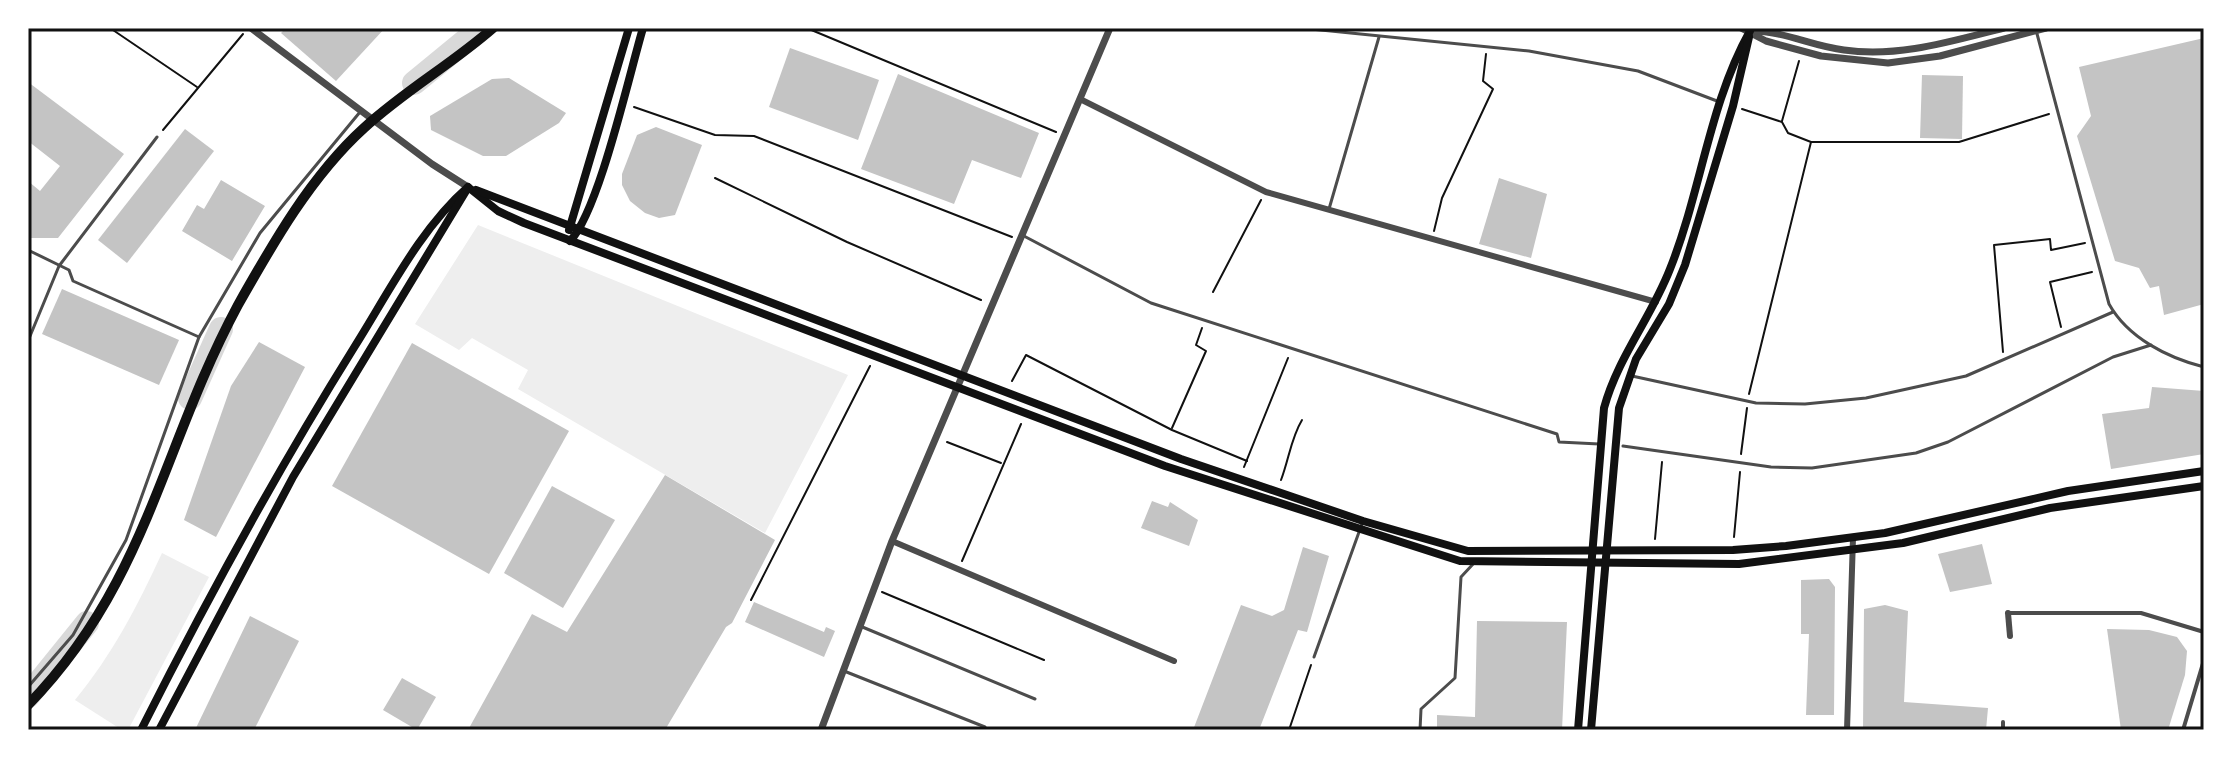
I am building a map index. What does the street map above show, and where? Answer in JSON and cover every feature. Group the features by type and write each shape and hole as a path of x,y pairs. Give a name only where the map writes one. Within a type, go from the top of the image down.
{"highway":[{"path":"28,703 69,658 109,600 139,542 221,339 301,202 361,130 492,28"}],"main road":[{"path":"570,241 568,225 629,28"},
{"path":"570,241 581,230 643,28"},
{"path":"1578,730 1604,408 1617,369 1656,302 1679,247 1732,66 1747,29"},
{"path":"1591,730 1615,431 1629,375 1682,275 1733,106 1747,29"},
{"path":"468,187 1239,479 1363,521 1468,551 1733,550 1853,538 2068,491 2204,471"},
{"path":"468,187 510,217 874,357 1025,413 1444,558 1474,563 1739,564 1853,551 1924,539 2072,504 2204,486"},
{"path":"141,730 283,461 425,238 451,202 468,187"},
{"path":"159,730 281,498 468,187"}],"street":[{"path":"249,28 360,112 468,187"},
{"path":"821,730 892,541 1110,28"},
{"path":"1747,29 1769,31 1843,50 1876,52 1917,49 2004,28"},
{"path":"1747,29 1766,41 1802,51 1853,62 1888,63 1940,56 2046,28"},
{"path":"1080,99 1230,171 1266,192 1433,236 1656,302"},
{"path":"1847,730 1853,538"},
{"path":"892,541 1174,661"},
{"path":"2010,636 2008,613 2141,613 2204,632"},
{"path":"2183,730 2204,660"},
{"path":"2003,722 2003,730"}],"lane":[{"path":"1301,28 1529,51 1638,71 1721,102"},
{"path":"2036,30 2099,270 2113,312 2127,328 2151,345 2204,367"},
{"path":"1329,209 1379,37"},
{"path":"28,687 73,635 126,540 199,337 260,233 360,112"},
{"path":"28,341 59,266 157,137"},
{"path":"1021,237 1151,303 1290,351 1557,434 1559,442 1599,444"},
{"path":"28,250 69,270 73,281 199,337"},
{"path":"1629,375 1748,401 1805,404 1908,391 1966,376 2113,312"},
{"path":"1623,446 1740,465 1812,468 1916,453 1948,442 2113,357 2151,345"},
{"path":"1314,657 1363,521"},
{"path":"1420,730 1421,709 1455,678 1461,577 1474,563"},
{"path":"860,626 1035,699"},
{"path":"844,671 985,727"}],"path":[{"path":"110,28 198,87"},
{"path":"157,137 249,28"},
{"path":"794,28 809,29 1064,136"},
{"path":"1433,236 1442,198 1493,89 1483,81 1487,48"},
{"path":"1782,122 1802,51"},
{"path":"621,103 715,135 754,136 1021,237"},
{"path":"1733,106 1782,122 1788,133 1811,142 1959,142 2058,111"},
{"path":"1733,550 1748,401 1811,142"},
{"path":"715,178 847,242 994,305"},
{"path":"1213,292 1266,192"},
{"path":"2004,357 1994,245 2050,239 2051,250 2092,242"},
{"path":"2062,332 2050,282 2099,270"},
{"path":"1172,430 1206,351 1196,345 1205,322"},
{"path":"1239,479 1290,351"},
{"path":"1006,393 1026,355 1172,430 1247,461"},
{"path":"751,600 874,357"},
{"path":"958,570 1025,413"},
{"path":"1277,492 1293,450 1292,441 1302,420"},
{"path":"937,438 1002,464"},
{"path":"1654,551 1663,452"},
{"path":"874,588 1044,660"},
{"path":"1289,730 1314,657"}],"shaded area":[{"path":"478,225 848,375 765,533 518,389 528,370 472,338 459,350 415,324"},
{"path":"162,553 209,577 128,730 122,730 75,700 123,630"}],"building":[{"path":"286,28 385,28 336,81 281,33"},
{"path":"2204,38 2204,304 2164,315 2159,286 2150,288 2139,268 2115,261 2077,136 2091,116 2079,67"},
{"path":"790,48 879,80 858,140 769,107"},
{"path":"898,74 1039,133 1021,178 972,160 954,204 861,169"},
{"path":"1922,75 1963,76 1962,139 1920,138"},
{"path":"509,78 566,113 559,123 506,156 483,156 431,130 430,116 492,79"},
{"path":"28,82 124,154 58,238 28,238 28,181 40,191 60,166 28,141"},
{"path":"656,127 702,145 675,215 659,218 645,213 630,201 622,185 622,174 637,135"},
{"path":"185,129 214,151 127,263 98,240"},
{"path":"1499,178 1547,194 1531,258 1479,244"},
{"path":"221,180 265,206 232,261 182,231 197,205 204,209"},
{"path":"62,289 179,340 159,385 42,334"},
{"path":"259,342 305,367 216,537 184,520 231,386"},
{"path":"412,343 569,431 489,574 332,486"},
{"path":"2152,387 2204,391 2204,454 2111,469 2102,414 2149,408"},
{"path":"665,475 775,540 732,623 726,627 665,730 468,730 532,614 567,632"},
{"path":"552,486 615,520 563,608 504,573"},
{"path":"1152,501 1168,507 1170,502 1198,520 1189,546 1141,528"},
{"path":"1982,544 1992,584 1950,592 1938,554"},
{"path":"1303,547 1329,556 1307,632 1298,630 1259,730 1193,730 1241,605 1272,616 1284,610"},
{"path":"1829,579 1835,587 1834,715 1806,715 1809,634 1801,634 1801,580"},
{"path":"754,602 824,632 826,627 835,631 824,657 745,622"},
{"path":"1885,605 1908,611 1904,702 1988,708 1986,730 1863,730 1864,609"},
{"path":"250,616 299,641 254,730 195,730"},
{"path":"1477,621 1567,622 1562,730 1437,730 1437,715 1475,717"},
{"path":"2107,629 2149,630 2177,637 2187,651 2185,675 2168,730 2121,730"},
{"path":"402,678 436,697 417,730 383,710"}],"waterway":[{"path":"414,83 481,28"},
{"path":"190,398 221,329"},
{"path":"28,696 87,623"}]}
